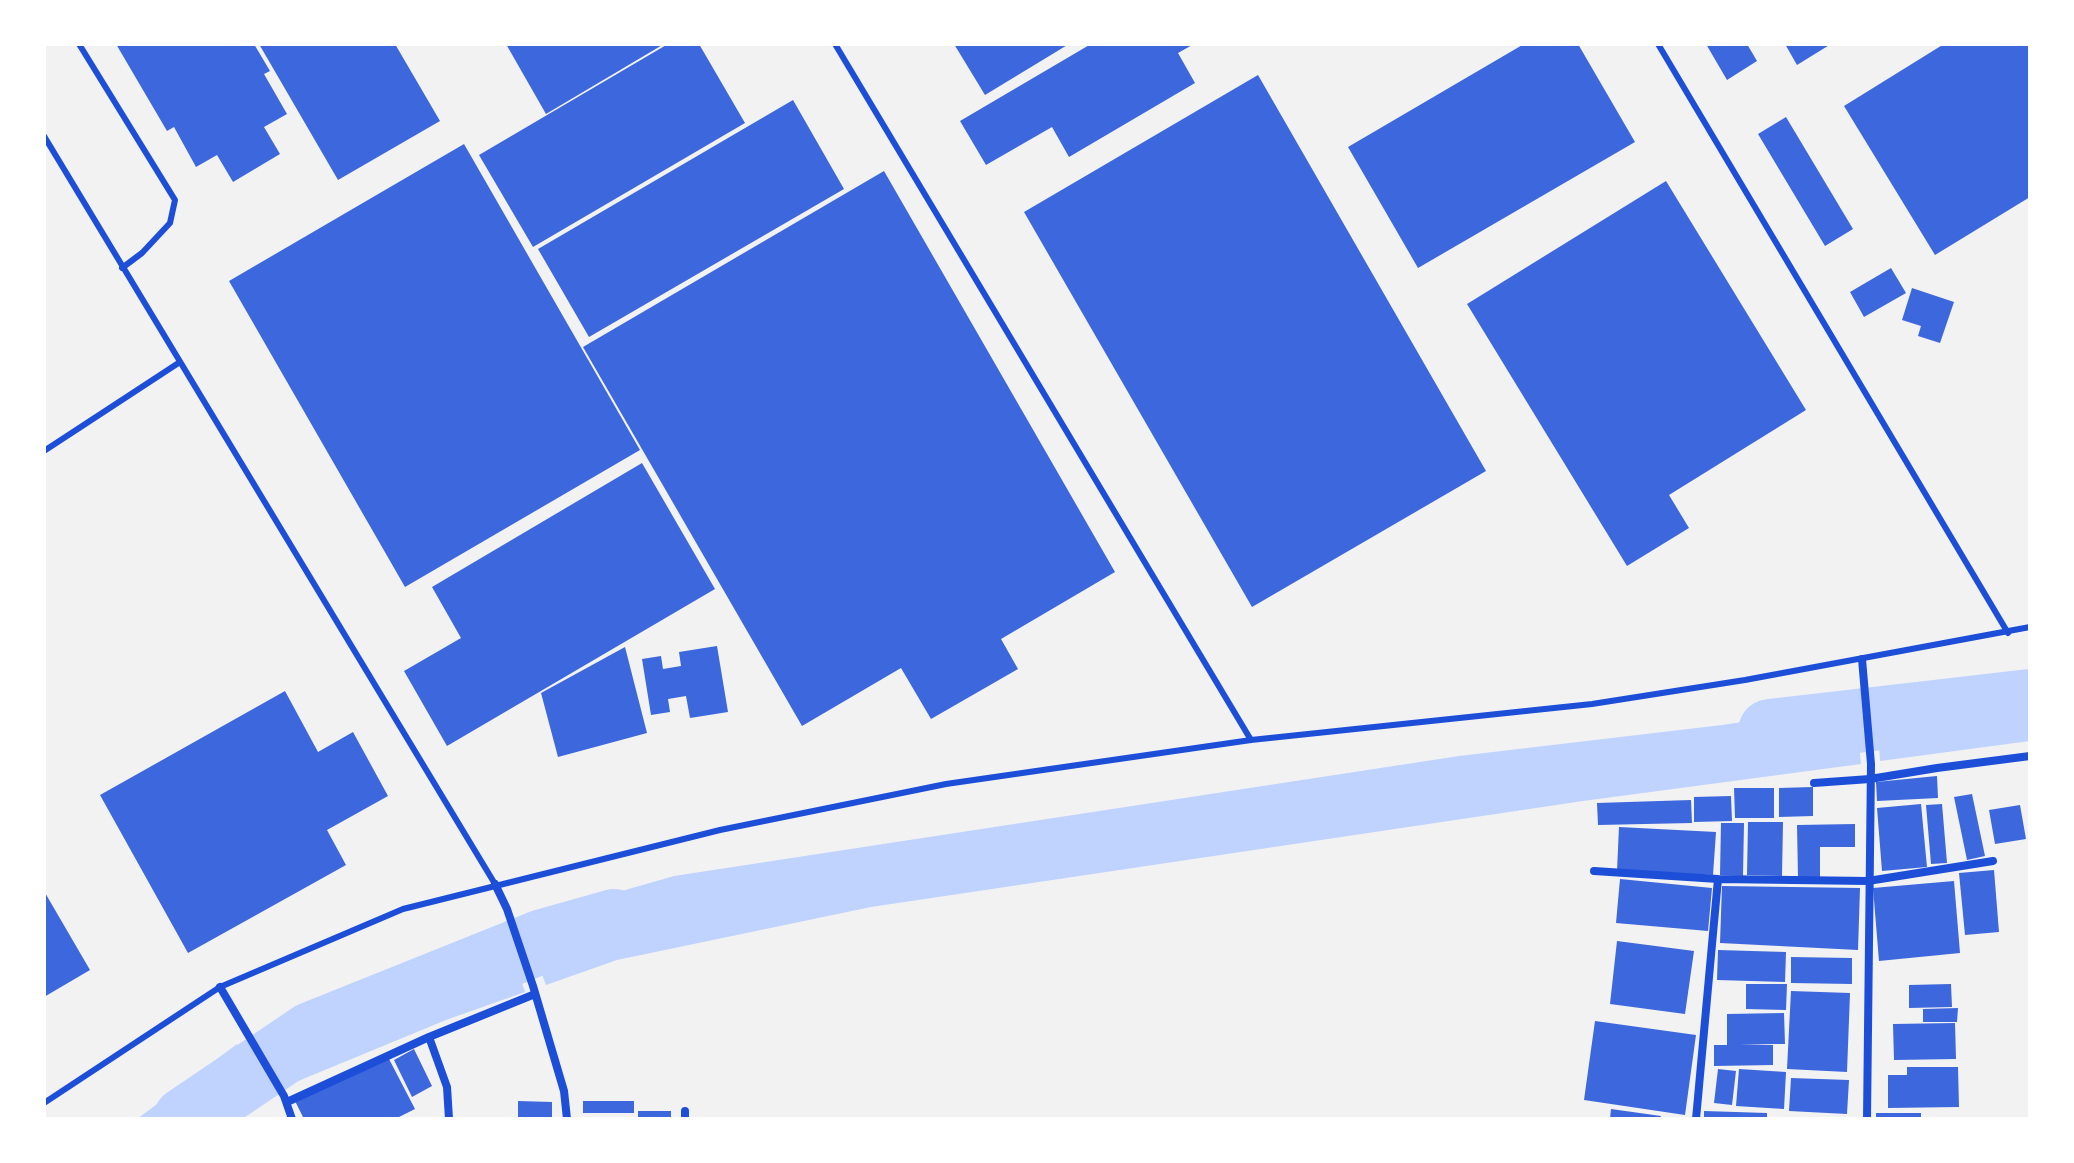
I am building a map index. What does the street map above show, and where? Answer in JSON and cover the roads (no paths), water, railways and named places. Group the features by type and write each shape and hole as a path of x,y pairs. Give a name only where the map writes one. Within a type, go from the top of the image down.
{"street":[{"path":"1862,659 1871,764 1867,1119"},
{"path":"1814,783 1870,779 2030,756"},
{"path":"1594,871 1718,879 1868,881 1993,861"},
{"path":"1696,1119 1718,879"},
{"path":"495,884 507,909 534,990 564,1091 567,1119"},
{"path":"220,987 285,1099 292,1119"},
{"path":"285,1099 534,990"},
{"path":"429,1037 447,1087 449,1119"}],"lane":[{"path":"79,44 175,200 170,223 142,253 122,268"},
{"path":"835,44 1251,740"},
{"path":"1658,44 2008,633"},
{"path":"44,136 495,884"},
{"path":"44,451 180,362"},
{"path":"44,1103 220,987 403,909 720,830 946,784 1251,740 1592,704 1862,659 2030,627"}],"water":[{"path":"2030,679 2030,741 1880,761 1876,702"},
{"path":"1855,705 1861,764 1583,801 871,907 617,960 546,985 521,920 674,876 1459,756 1722,725"},
{"path":"503,927 525,992 446,1020 286,1086 256,1034 447,949"},
{"path":"237,1044 271,1093 233,1119 137,1119"}],"waterway":[{"path":"1770,731 2030,701"},
{"path":"185,1119 311,1034 543,941 614,921"}]}
